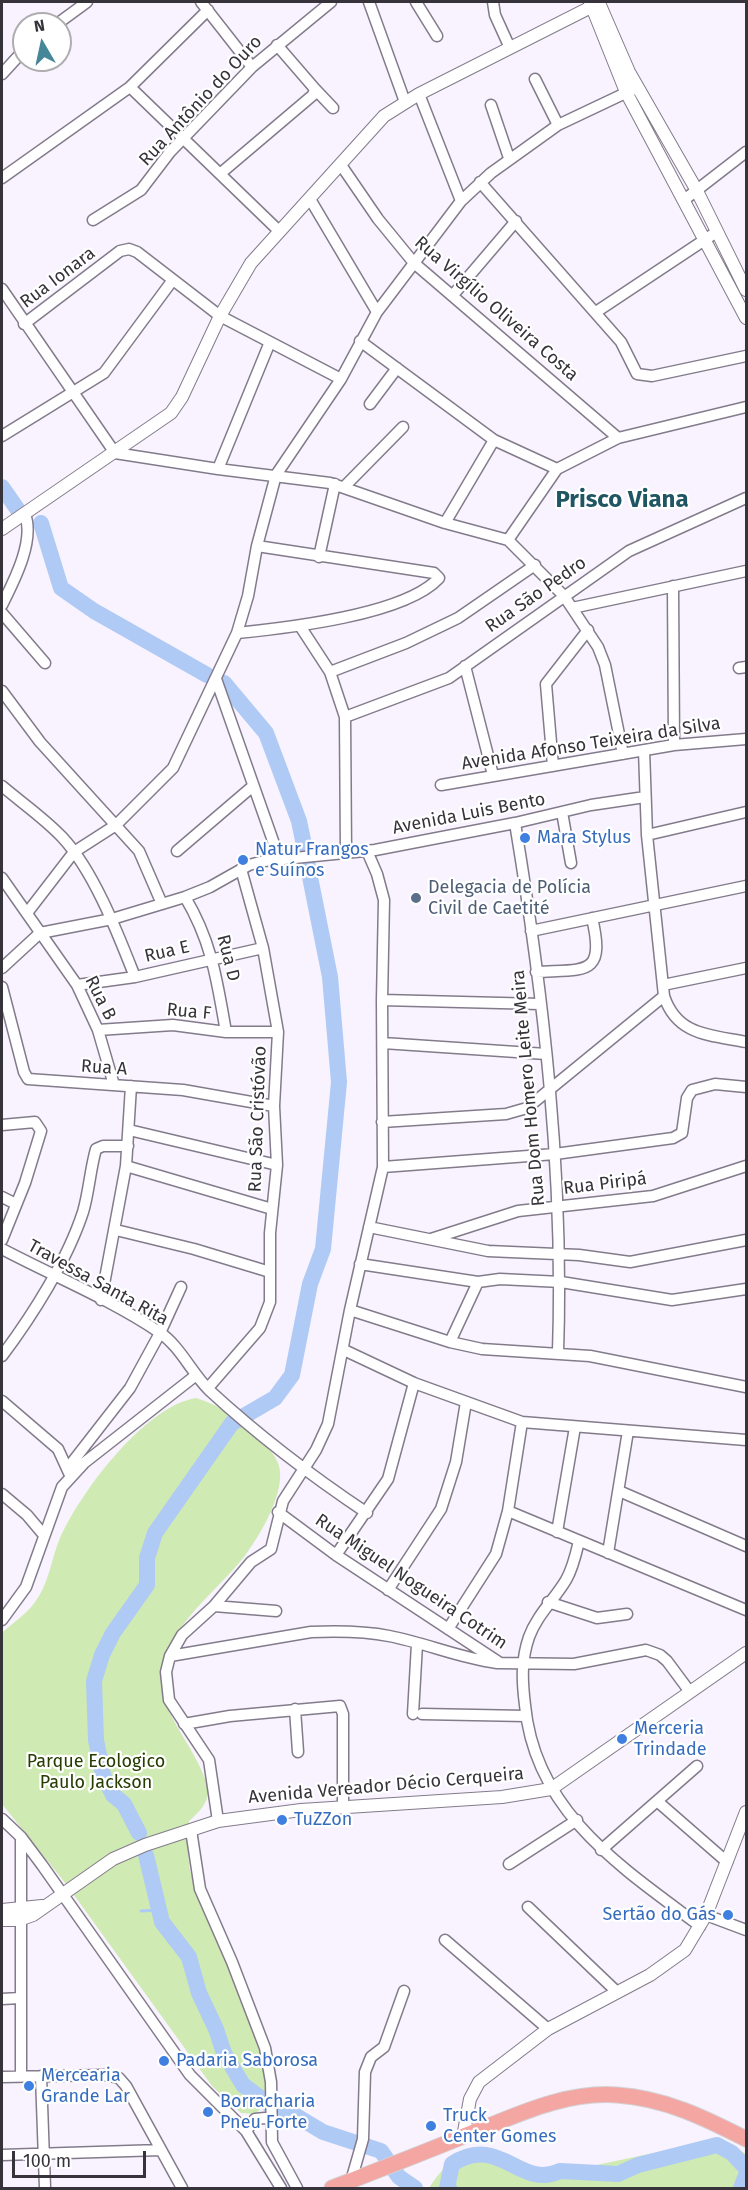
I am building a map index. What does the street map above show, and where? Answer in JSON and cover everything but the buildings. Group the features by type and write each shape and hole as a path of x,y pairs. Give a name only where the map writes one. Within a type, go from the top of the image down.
{"main road":[{"path":"332,2188 558,2101 617,2095 680,2108 747,2139"}],"street":[{"path":"72,12 84,2"},
{"name":"Rua Antônio do Ouro","path":"93,220 141,190 166,158 252,67 276,45 332,2"},
{"path":"369,2 405,102"},
{"path":"416,2 437,36"},
{"path":"493,2 495,15 510,48"},
{"path":"2,529 116,453 177,406 220,316 251,263 384,116 419,94 595,3 632,90 684,200 747,290"},
{"path":"2,178 130,87 204,6 252,67"},
{"path":"276,45 333,108"},
{"path":"535,79 558,125"},
{"path":"130,87 279,231"},
{"path":"221,173 310,99 315,89"},
{"path":"27,913 74,852 116,825 173,768 237,633 248,596 257,546 276,475 341,379 377,312 461,201 480,182 509,158 558,125 632,90"},
{"path":"632,90 696,189 710,236 747,318"},
{"path":"419,94 461,201"},
{"path":"491,105 509,158"},
{"path":"684,200 747,152"},
{"name":"Rua Virgílio Oliveira Costa","path":"341,165 378,219 414,263 618,438"},
{"path":"480,182 621,342 634,370 641,376 652,376 747,356"},
{"path":"310,199 377,312"},
{"path":"453,295 516,221"},
{"path":"596,312 710,236"},
{"name":"Rua Ionara","path":"24,324 120,251 132,250 172,281"},
{"path":"2,436 73,394 110,368 172,281 220,316 341,379"},
{"path":"2,289 24,324 116,453 219,470 276,475 339,485 445,523 508,540 564,596 588,630 605,665 623,754"},
{"path":"360,341 494,440 557,469"},
{"path":"219,470 270,342"},
{"path":"370,404 397,368"},
{"path":"508,540 557,469 618,438 747,407"},
{"path":"319,557 339,485 403,427"},
{"path":"445,523 494,440"},
{"name":"Rua São Pedro","path":"345,717 435,684 465,666 629,551 747,498"},
{"path":"2,605 18,571 29,525 25,514"},
{"path":"237,633 300,626 404,600 429,587 440,578 434,573 257,546"},
{"path":"330,672 406,643 459,618 535,565"},
{"path":"572,608 747,571"},
{"path":"673,586 674,745"},
{"path":"2,613 45,663"},
{"path":"300,626 330,672 345,717 346,853"},
{"path":"553,766 546,684 588,630"},
{"path":"465,666 493,775"},
{"path":"216,679 279,858"},
{"path":"2,691 40,742 116,825 145,861 162,904"},
{"name":"Avenida Afonso Teixeira da Silva","path":"441,785 674,745 747,738"},
{"path":"644,750 646,835 656,905 664,990 672,1015 684,1026 702,1033 747,1042"},
{"path":"2,786 52,828 74,852 112,919 135,977"},
{"path":"177,851 253,786"},
{"name":"Avenida Luis Bento","path":"40,933 112,919 185,897 257,862 367,851 514,823 591,805 645,797"},
{"path":"562,812 572,863"},
{"path":"646,835 747,812"},
{"name":"Rua Dom Homero Leite Meira","path":"514,823 531,931 550,1089 561,1282 558,1352"},
{"path":"218,1821 208,1760 166,1691 166,1672 170,1656 182,1635 214,1606 251,1562 271,1549 278,1512 328,1424 350,1310 383,1167 384,900 377,874 367,851"},
{"name":"Rua São Cristóvão","path":"208,1388 265,1319 270,1302 272,1209 277,1165 274,1106 278,1032 263,948 241,869"},
{"name":"Rua B","path":"2,878 77,985 98,1029 114,1085"},
{"path":"531,931 747,886"},
{"name":"Rua D","path":"185,897 202,926 213,959 226,1032"},
{"path":"536,972 579,969 589,966 596,960 599,949 592,918"},
{"path":"2,968 40,933"},
{"name":"Rua E","path":"77,985 135,977 263,948"},
{"path":"382,1122 506,1114 527,1108 664,990 747,968"},
{"name":"Rua A","path":"2,987 26,1078 198,1092 274,1106"},
{"path":"382,1000 540,1004"},
{"name":"Rua F","path":"98,1029 173,1025 226,1032 278,1032"},
{"path":"383,1043 546,1054"},
{"path":"383,1167 555,1154 679,1136 684,1129 687,1098 692,1090 715,1084 747,1088"},
{"path":"101,1300 116,1230 126,1166 131,1086"},
{"name":"Travessa Santa Rita","path":"2,1125 35,1122 41,1131 2,1240"},
{"path":"129,1131 277,1165"},
{"path":"2,1356 53,1276 84,1209 96,1149 103,1146 128,1146"},
{"path":"126,1166 272,1209"},
{"name":"Rua Piripá","path":"431,1240 511,1212 653,1196 747,1166"},
{"path":"2,1197 16,1204"},
{"path":"369,1227 488,1251 559,1254 639,1262 747,1240"},
{"path":"116,1230 194,1249 270,1272"},
{"name":"Travessa Santa Rita","path":"2,1249 160,1333 182,1355 195,1376 208,1388 303,1470 367,1513"},
{"path":"360,1264 478,1282 500,1279 561,1282 679,1300 747,1289"},
{"path":"450,1342 478,1282"},
{"path":"2,1620 26,1587 56,1498 69,1473 130,1388 160,1333 181,1287"},
{"path":"350,1310 450,1342 482,1349 558,1352 747,1387"},
{"path":"344,1350 414,1383 522,1422 747,1440"},
{"path":"69,1473 195,1376"},
{"path":"336,1555 367,1513 388,1479 414,1383"},
{"path":"2,1401 58,1449 69,1473"},
{"path":"388,1590 441,1509 456,1462 466,1402"},
{"path":"448,1629 491,1566 508,1511 522,1422"},
{"path":"557,1532 575,1427"},
{"path":"608,1552 628,1431"},
{"path":"619,1491 747,1546"},
{"path":"2,1494 27,1515 43,1534"},
{"path":"508,1511 747,1610"},
{"name":"Rua Miguel Nogueira Cotrim","path":"278,1512 336,1555 500,1663 574,1664 646,1650 660,1655 667,1661 690,1692"},
{"path":"579,1541 570,1572 548,1602 529,1637 522,1664 526,1716 535,1754 551,1789 601,1850 703,1920 747,1930"},
{"path":"548,1602 597,1618 627,1614"},
{"path":"214,1606 276,1611"},
{"path":"170,1656 311,1632 390,1636 463,1658 500,1663"},
{"path":"417,1644 417,1714 526,1716"},
{"name":"Avenida Vereador Décio Cerqueira","path":"20,1915 33,1915 113,1859 218,1821 242,1816 344,1807 502,1797 551,1789 747,1653"},
{"path":"184,1724 210,1718 336,1704 342,1709 344,1807"},
{"path":"295,1708 298,1752"},
{"path":"601,1850 697,1766"},
{"path":"657,1802 727,1862"},
{"path":"463,2137 470,2099 476,2086 548,2029 676,1958 692,1941 703,1920 747,1812"},
{"path":"2,1819 21,1837 190,2075 248,2134 281,2188"},
{"path":"509,1864 577,1820"},
{"path":"191,1830 200,1889 232,1962 265,2048 271,2082 275,2151 297,2188"},
{"path":"21,1837 21,2076"},
{"path":"528,1907 617,1992"},
{"path":"2,1910 20,1915"},
{"path":"2,1920 20,1915"},
{"path":"445,1940 548,2029"},
{"path":"351,2181 363,2139 365,2072 371,2057 384,2047 404,1991"},
{"path":"2,1999 20,1998"},
{"path":"2,2077 105,2075 119,2078 126,2086 182,2188"},
{"path":"41,2076 45,2188"},
{"path":"248,2134 255,2120 265,2118 272,2124"},
{"path":"248,2134 260,2138 272,2124"},
{"path":"2,2155 161,2150"}],"green space":[{"name":"Parque Ecologico Paulo Jackson","path":"196,1398 224,1410 248,1428 273,1454 280,1471 280,1484 276,1497 258,1537 233,1570 182,1626 165,1657 161,1674 161,1687 170,1713 198,1762 208,1787 208,1796 204,1804 189,1821 190,1871 237,1985 258,2045 265,2074 268,2102 255,2114 241,2113 212,2086 66,1884 2,1804 2,1633 32,1606 39,1595 67,1524 96,1479 134,1435 155,1417 176,1405"},
{"path":"706,2142 729,2144 746,2154 746,2188 429,2188 446,2166 465,2156 486,2157 528,2173 544,2176"}],"waterway":[{"path":"2,487 18,510"},
{"path":"41,523 61,588 94,611 207,675"},
{"path":"224,683 266,733 299,821 304,845"},
{"path":"139,1833 124,1804 113,1795 103,1775 96,1740 94,1681 102,1655 113,1633 147,1585 147,1558 155,1533 232,1423 275,1398 292,1375 310,1284 323,1249 339,1082 330,977 307,862"},
{"path":"146,1855 162,1922 189,1957 199,1993 216,2029 224,2053 243,2085 270,2105 293,2114 323,2132 381,2151 399,2177 415,2188"},
{"path":"141,1911 158,1910"},
{"path":"447,2188 452,2164 469,2156 484,2155 497,2158 533,2174 546,2175 560,2171 618,2174 638,2165 717,2145 732,2153 746,2168"},
{"path":"450,2174 456,2188"},
{"path":"741,2188 746,2175"}],"place":[{"name":"Mara Stylus","path":"525,838"},
{"name":"Natur Frangos e Suínos","path":"243,860"},
{"name":"Delegacia de Polícia Civil de Caetité","path":"416,898"},
{"name":"Merceria Trindade","path":"622,1739"},
{"name":"TuZZon","path":"282,1820"},
{"name":"Sertão do Gás","path":"728,1915"},
{"name":"Padaria Saborosa","path":"164,2061"},
{"name":"Mercearia Grande Lar","path":"29,2086"},
{"name":"Borracharia Pneu Forte","path":"208,2112"},
{"name":"Truck Center Gomes","path":"431,2126"}],"district":[{"name":"Prisco Viana","path":"622,500"}]}
